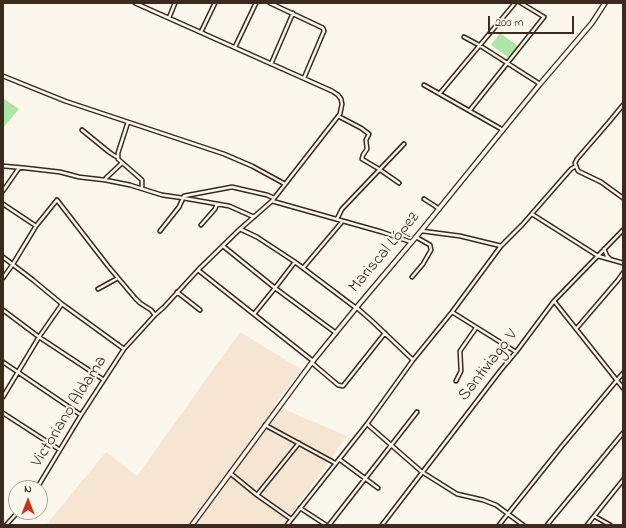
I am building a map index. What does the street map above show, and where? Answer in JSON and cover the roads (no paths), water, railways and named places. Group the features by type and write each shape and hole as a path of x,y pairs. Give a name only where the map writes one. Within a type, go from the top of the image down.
{"street":[{"path":"135,3 304,78 338,95 342,104 338,116 369,134 366,140 366,149 362,159 399,183"},
{"path":"169,18 175,3"},
{"path":"201,32 215,3"},
{"path":"235,47 256,3"},
{"path":"270,3 323,28 324,31 304,78"},
{"path":"440,93 515,3"},
{"path":"470,110 544,17 521,3"},
{"name":"Mariscal López","path":"192,525 312,362 421,231 540,84 592,23 605,3"},
{"path":"271,64 293,13"},
{"path":"464,37 480,45 540,84"},
{"path":"3,76 65,101 227,155 252,166 285,184"},
{"path":"424,85 503,130"},
{"path":"623,105 576,162 578,171 600,182 623,198"},
{"name":"Victoriano Aldama","path":"42,480 81,415 124,349 198,270 240,229 272,201 338,116"},
{"path":"118,157 128,122"},
{"path":"82,130 109,152 118,157 122,163 142,180 142,188"},
{"path":"338,219 342,209 404,144"},
{"path":"105,180 122,163"},
{"path":"3,166 60,172 79,177 130,185 162,195 229,206 254,217"},
{"path":"286,525 367,424 413,360 452,312 501,246 532,214 571,169 576,166"},
{"path":"3,191 20,167"},
{"path":"160,231 179,207 184,196 232,187 267,194 274,198"},
{"path":"424,199 439,209"},
{"path":"3,278 36,226 57,200 134,298 140,304 151,310 155,315"},
{"path":"272,201 338,219 411,242"},
{"path":"3,204 36,226"},
{"path":"201,225 215,209 217,204"},
{"path":"532,214 598,256 623,263"},
{"path":"303,268 342,221"},
{"path":"240,229 257,237 295,262 356,308 413,360"},
{"name":"Santiviago V","path":"382,525 554,301 623,230"},
{"path":"421,231 460,236 501,246"},
{"path":"412,277 423,264 431,250 430,245 416,237"},
{"path":"223,246 275,288 336,333"},
{"path":"604,249 610,259"},
{"path":"3,257 62,304 124,349"},
{"path":"254,314 295,262"},
{"path":"198,270 254,314 338,385 343,386 385,333"},
{"path":"576,329 623,273"},
{"path":"98,290 118,278"},
{"path":"177,292 200,310"},
{"path":"554,301 623,388"},
{"path":"3,397 38,337 62,304"},
{"path":"3,310 38,337 104,380"},
{"path":"452,312 516,352"},
{"path":"456,381 461,371 460,352 476,328"},
{"path":"3,362 81,415"},
{"path":"499,525 623,373"},
{"path":"329,525 417,412"},
{"path":"3,413 60,450"},
{"path":"367,424 422,472 458,494 491,502 523,525"},
{"path":"265,425 335,463"},
{"path":"547,525 623,433"},
{"path":"257,495 299,443"},
{"path":"339,459 378,488"},
{"path":"230,473 291,520"},
{"path":"587,525 623,480"},
{"path":"300,508 326,525"},
{"path":"594,516 610,525"}]}
